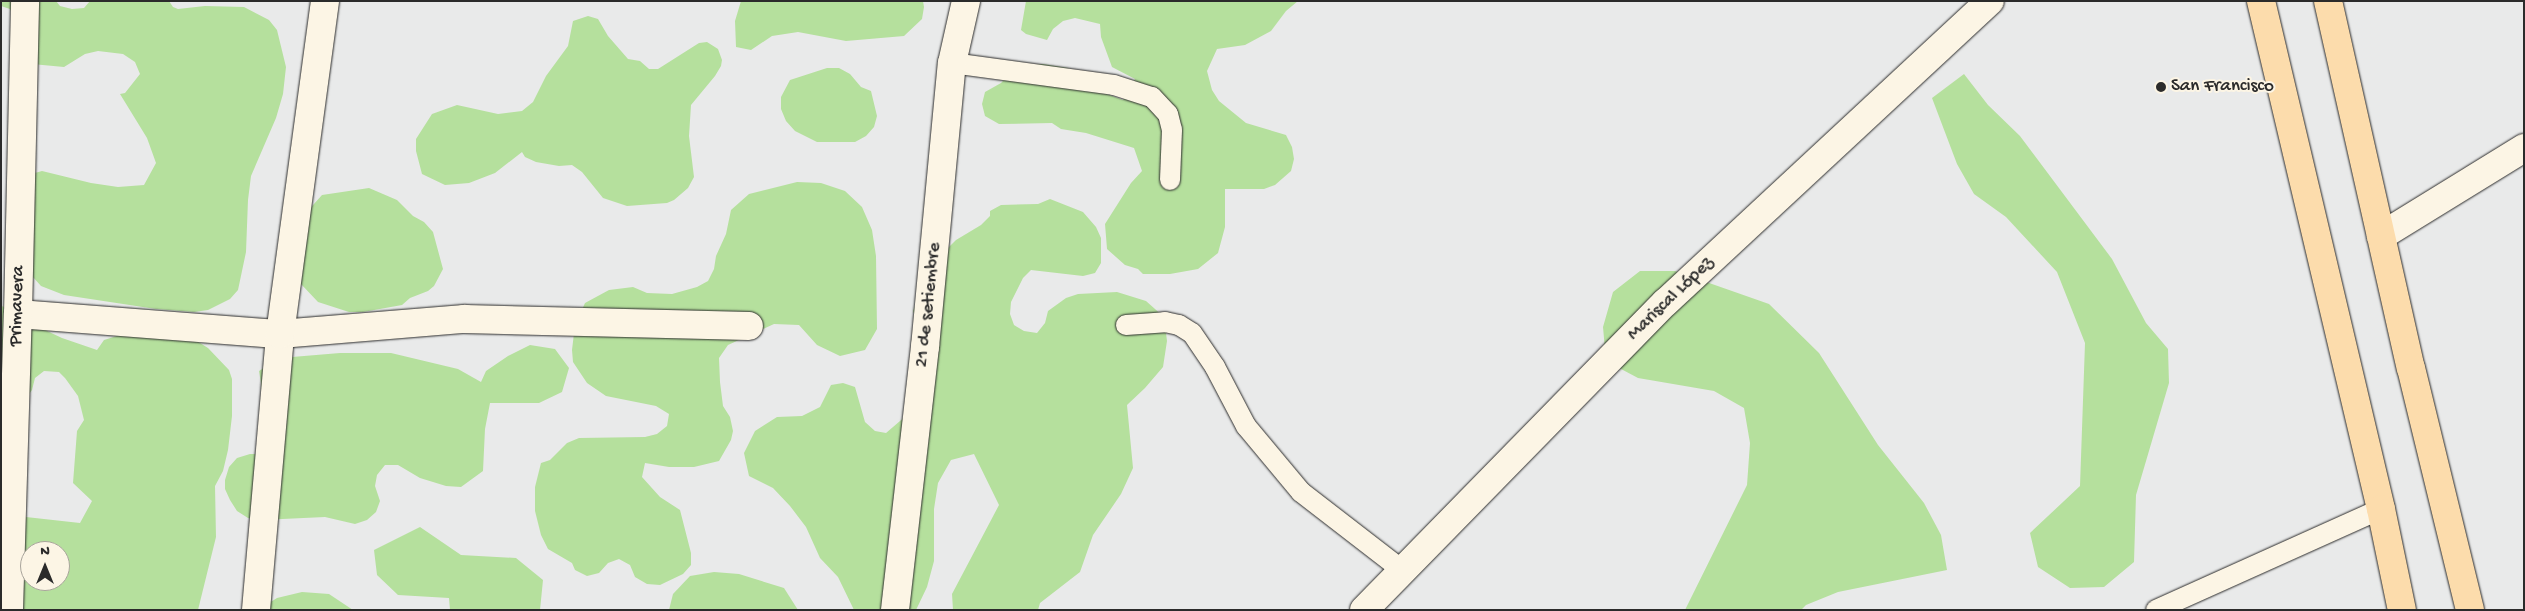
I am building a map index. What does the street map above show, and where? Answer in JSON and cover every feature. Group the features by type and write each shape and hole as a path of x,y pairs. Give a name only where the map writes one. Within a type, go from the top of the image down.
{"highway":[{"path":"2261,1 2381,509 2402,610"},
{"path":"2328,1 2381,236 2470,610"}],"street":[{"name":"Primavera","path":"8,610 18,314 25,1"},
{"path":"256,610 280,334 325,1"},
{"name":"21 de setiembre","path":"895,610 925,347 952,63 966,1"},
{"name":"Mariscal López","path":"1364,610 1666,302 1990,1"},
{"path":"2381,236 2524,148"},
{"path":"18,314 280,334 464,319 749,326"}],"lane":[{"path":"952,63 1114,85 1152,97 1168,114 1172,130 1170,180"},
{"path":"1126,325 1165,322 1178,325 1192,333 1215,367 1246,426 1301,492 1402,570"},
{"path":"2156,610 2381,509"}],"green space":[{"path":"1,1 56,1 60,6 72,9 84,8 90,1 169,1 173,7 178,9 205,6 244,7 269,20 277,30 286,67 283,94 276,118 251,176 246,252 238,290 230,299 208,310 194,312 156,309 64,295 41,286 32,276 24,176 42,171 91,183 118,187 144,185 156,163 147,138 120,94 125,93 140,74 135,62 123,54 98,51 85,54 64,67 32,64 10,9 1,6"},
{"path":"741,1 923,1 924,7 922,19 904,36 846,41 798,32 772,36 751,50 736,47 735,21"},
{"path":"1026,1 1298,1 1286,11 1271,31 1245,45 1217,49 1207,71 1212,90 1219,101 1246,123 1286,135 1292,147 1294,159 1291,171 1275,185 1264,189 1225,189 1225,227 1218,253 1198,269 1170,274 1143,274 1138,269 1125,265 1107,249 1105,224 1131,183 1142,171 1134,148 1086,133 1061,129 1052,123 999,124 985,116 982,104 985,92 1001,83 1018,66 1043,64 1068,68 1086,86 1123,100 1135,79 1112,67 1101,37 1100,24 1075,18 1063,21 1053,29 1047,40 1026,34 1021,30"},
{"path":"588,16 598,19 608,36 628,59 640,61 649,69 658,69 699,43 707,42 718,49 722,60 721,66 691,105 689,136 694,177 688,188 674,200 667,203 627,206 603,198 582,172 572,165 559,166 536,162 525,157 522,152 495,173 469,183 445,185 422,174 416,151 416,139 432,114 457,105 498,114 522,111 533,102 546,76 568,46 573,21"},
{"path":"827,68 839,68 850,74 861,87 871,91 877,116 874,127 866,136 855,142 817,142 795,131 786,121 781,109 781,97 790,80"},
{"path":"1964,74 1988,105 2020,136 2112,259 2146,323 2168,349 2169,383 2136,495 2134,562 2104,587 2070,588 2038,567 2030,533 2080,486 2085,343 2057,272 2006,217 1974,194 1957,164 1932,98"},
{"path":"797,182 821,183 845,191 862,207 872,230 876,256 877,329 865,350 840,356 817,345 799,325 774,324 728,345 719,358 720,382 723,406 730,417 733,431 731,440 719,461 694,467 669,467 645,463 642,477 660,497 680,510 691,553 691,565 683,574 660,585 647,584 635,577 630,565 619,559 608,563 599,573 587,576 575,570 572,563 548,549 541,535 535,511 535,487 541,463 550,460 567,443 579,438 645,437 657,434 667,426 669,414 656,406 606,396 587,383 573,362 572,350 575,325 585,303 609,290 633,287 647,293 672,294 697,287 708,281 726,234 731,210 749,194"},
{"path":"369,188 397,200 413,216 424,222 433,232 443,269 434,286 428,291 410,298 402,305 363,312 349,312 318,302 301,284 295,258 305,214 322,195"},
{"path":"1050,199 1083,212 1096,227 1101,238 1101,263 1095,273 1083,276 1031,270 1023,278 1011,302 1010,314 1014,325 1024,331 1037,333 1045,323 1048,311 1066,298 1078,294 1117,292 1146,301 1164,317 1167,341 1163,367 1127,405 1133,468 1121,494 1093,535 1080,572 1040,603 1038,610 953,610 952,594 999,505 974,454 951,460 938,483 934,509 934,561 927,587 916,610 854,610 838,577 820,558 806,527 790,506 773,488 749,476 744,453 755,431 777,417 802,416 820,407 831,385 843,383 855,387 865,422 875,431 886,433 914,409 923,335 913,311 931,265 956,240 981,225 990,216 990,211 1001,205 1038,204"},
{"path":"1640,271 1675,271 1769,304 1819,353 1878,445 1924,503 1941,535 1947,570 1838,592 1806,605 1801,610 1685,610 1747,485 1750,443 1744,408 1714,391 1638,378 1606,361 1603,327 1613,292"},
{"path":"1,306 22,311 47,331 97,350 104,340 133,331 187,335 208,348 229,370 232,379 232,416 228,450 223,471 215,486 216,537 198,610 1,610 8,515 80,523 92,501 73,483 77,431 84,420 78,396 59,372 44,371 35,378 32,390 25,400 1,402"},
{"path":"530,345 555,349 569,368 562,392 539,403 490,403 485,429 483,471 461,487 446,486 420,478 398,465 385,465 377,475 375,486 380,501 376,512 367,520 355,524 325,517 261,520 248,518 237,511 230,500 225,489 225,480 229,467 237,458 250,454 263,454 259,371 280,358 340,353 391,353 458,369 481,382 486,371 508,356"},
{"path":"420,527 461,555 516,558 543,580 540,610 450,610 449,598 398,595 377,575 374,550"},
{"path":"714,572 739,574 784,588 798,610 669,610 673,594 690,576"},
{"path":"302,592 329,594 353,610 258,610 277,598"}],"place":[{"name":"San Francisco","path":"2161,87"}]}
